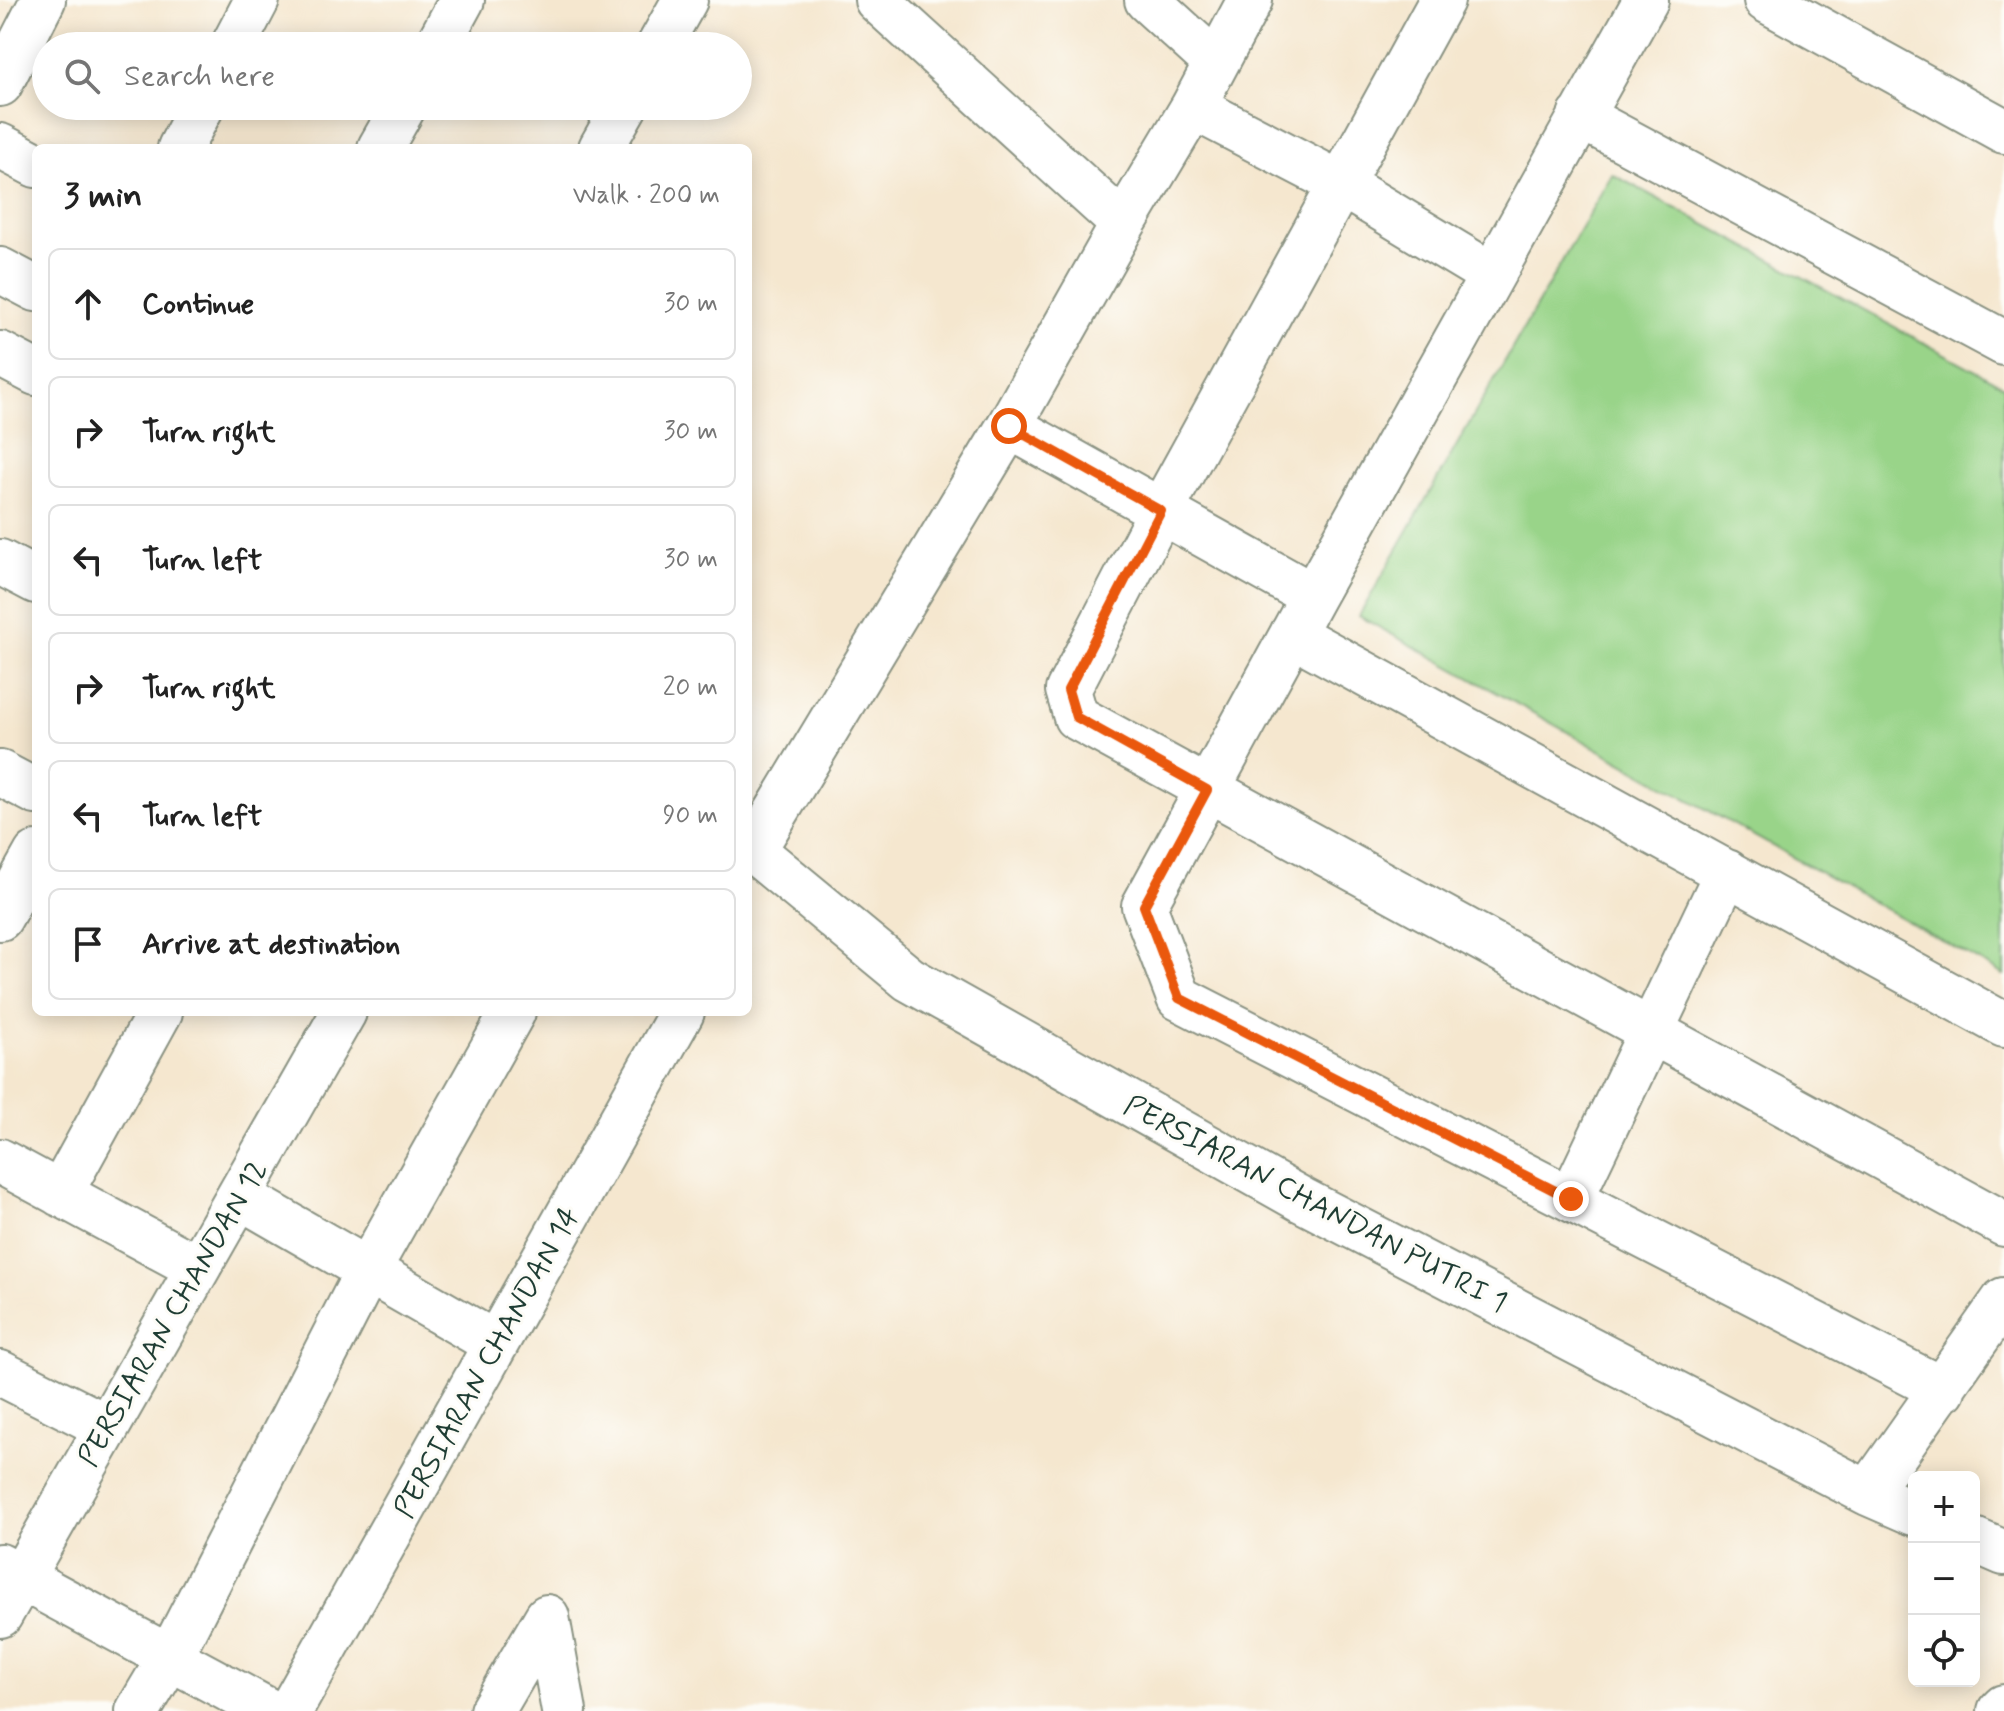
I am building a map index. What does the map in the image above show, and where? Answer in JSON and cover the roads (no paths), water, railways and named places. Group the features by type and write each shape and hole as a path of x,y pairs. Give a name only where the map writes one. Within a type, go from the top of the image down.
{"street":[{"path":"0,84 43,0"},
{"path":"240,32 257,0"},
{"path":"445,32 462,0"},
{"path":"667,32 685,0"},
{"path":"877,0 1123,224"},
{"path":"1147,0 1216,63"},
{"path":"752,846 1009,426 1193,107 1250,0"},
{"path":"1442,0 1161,511 1068,690 1076,717 2004,1224"},
{"path":"1646,0 1313,596 1144,906 1179,998 1943,1390"},
{"path":"1766,0 2004,131"},
{"path":"1193,107 1341,184 1492,275"},
{"path":"1580,116 2004,343"},
{"path":"182,144 195,120"},
{"path":"382,144 396,120"},
{"path":"603,144 617,120"},
{"path":"0,146 32,163"},
{"path":"0,270 32,287"},
{"path":"0,354 32,371"},
{"path":"1009,426 1313,596"},
{"path":"0,562 32,579"},
{"path":"1292,634 2004,1025"},
{"path":"0,773 32,790"},
{"name":"PERSIARAN CHANDAN PUTRI 1","path":"752,849 909,979 1302,1200 1868,1493 1908,1510"},
{"path":"0,918 32,861"},
{"path":"1571,1199 1727,872"},
{"path":"60,1194 158,1016"},
{"name":"PERSIARAN CHANDAN 12","path":"0,1615 11,1571 107,1427 342,1016"},
{"path":"138,1711 170,1657 368,1270 511,1016"},
{"name":"PERSIARAN CHANDAN 14","path":"290,1711 680,1016"},
{"path":"0,1161 198,1268"},
{"path":"239,1196 496,1344"},
{"path":"1868,1493 2004,1300"},
{"path":"0,1373 107,1427"},
{"path":"1980,1543 2004,1553"},
{"path":"11,1571 269,1711"},
{"path":"492,1711 547,1617 564,1711"}]}
